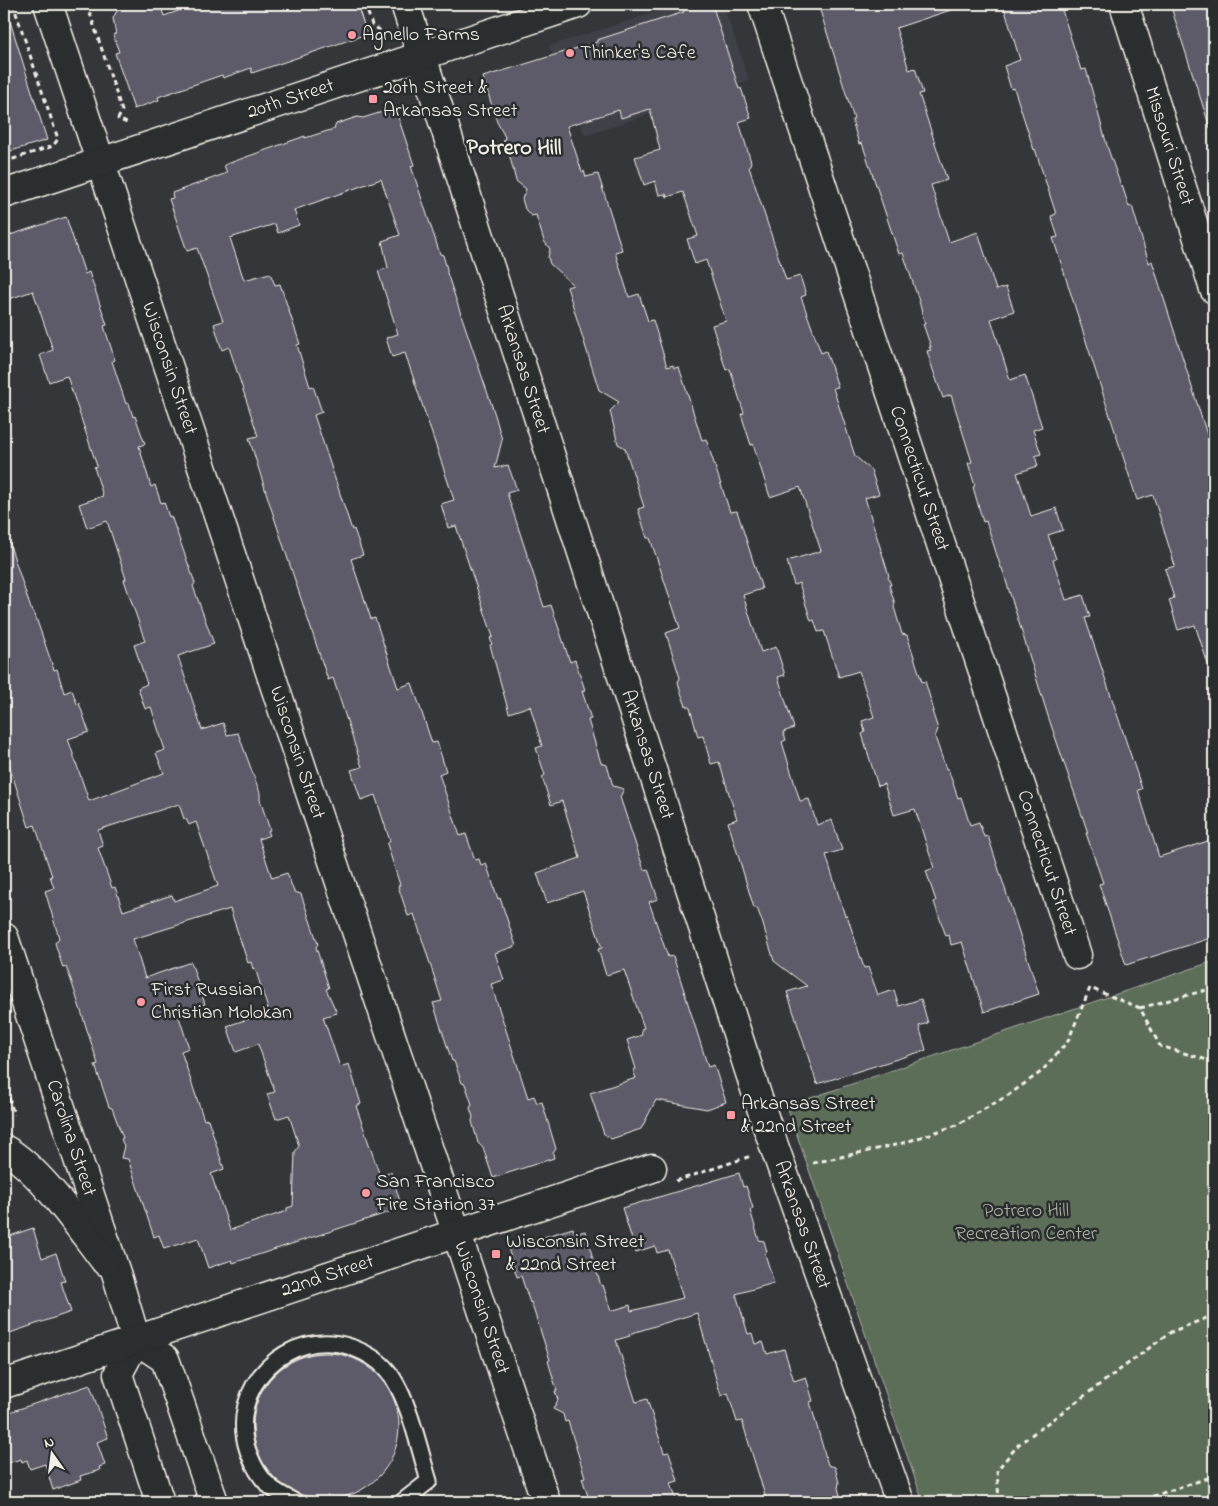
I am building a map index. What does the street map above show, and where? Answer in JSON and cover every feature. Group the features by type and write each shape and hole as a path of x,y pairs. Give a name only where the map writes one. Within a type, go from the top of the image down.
{"street":[{"name":"Wisconsin Street","path":"48,4 546,1502"},
{"name":"Arkansas Street","path":"405,4 767,1126 900,1502"},
{"name":"20th Street","path":"4,194 578,4"},
{"name":"Connecticut Street","path":"762,4 1076,954"},
{"name":"Missouri Street","path":"1124,4 1214,288"},
{"name":"Carolina Street","path":"4,937 117,1276 136,1340"},
{"path":"4,1149 17,1156 50,1191 117,1276"},
{"name":"22nd Street","path":"4,1384 652,1168"},
{"path":"160,1502 118,1374 136,1340 165,1359 214,1502"}],"lane":[{"path":"295,1502 271,1488 253,1466 244,1440 244,1410 252,1387 266,1367 288,1351 314,1343 340,1344 365,1352 386,1368 401,1389 429,1481 402,1502"}],"path":[{"path":"4,162 53,146 58,139 13,4"},
{"path":"87,4 122,111 118,119 129,124"},
{"path":"365,4 372,25 382,31 375,42"},
{"path":"813,1164 900,1144 957,1125 1007,1096 1041,1072 1068,1041 1090,988 1140,1008 1214,988"},
{"path":"1140,1008 1160,1046 1214,1062"},
{"path":"4,1080 14,1114"},
{"path":"999,1502 997,1470 1019,1444 1171,1332 1214,1315"},
{"path":"1135,1502 1214,1476"}],"shaded area":[{"path":"681,4 723,4 749,80 585,136 549,46"}],"green space":[{"name":"Potrero Hill Recreation Center","path":"1214,961 1214,1502 923,1502 787,1106"}],"building":[{"path":"143,4 160,4 164,16 198,4 357,4 367,34 252,73 251,68 223,78 222,75 158,97 159,100 134,109 115,53 119,52 113,35 116,34 113,18 118,9"},
{"path":"703,4 712,4 739,89 741,88 751,118 739,122 751,162 749,167 786,280 800,276 806,295 801,297 821,353 826,351 838,387 833,388 855,456 871,470 879,494 865,498 889,576 891,585 889,585 902,634 907,635 922,682 925,681 934,711 932,711 938,729 935,737 958,798 961,797 970,825 979,822 984,837 988,836 1039,994 984,1012 962,942 951,945 949,935 946,936 934,902 936,901 926,871 934,868 915,809 894,815 884,784 878,786 862,734 865,732 862,721 874,717 859,671 839,677 824,631 818,632 814,620 811,621 799,583 794,585 787,561 821,551 800,487 770,497 741,414 744,413 730,369 726,370 712,325 726,321 706,260 695,264 687,239 698,236 683,192 667,197 666,194 659,195 655,181 644,185 635,157 660,150 650,109 621,118 619,110 567,126 582,172 584,171 586,177 598,174 622,250 615,252 629,297 639,294 648,321 653,320 667,367 673,365 674,368 679,367 702,440 706,439 730,512 737,511 762,589 743,595 761,652 776,647 785,675 778,677 794,728 783,732 786,740 782,742 800,801 809,799 817,825 832,820 842,850 826,855 864,968 868,967 878,995 894,990 899,1006 921,999 928,1023 919,1026 926,1050 817,1084 787,992 807,986 774,961 762,921 757,908 754,908 728,822 737,819 719,762 711,764 703,736 698,737 690,708 686,706 681,693 678,682 680,678 666,633 680,628 650,538 647,538 638,509 644,507 625,448 618,444 610,411 619,402 599,390 567,287 573,285 550,264 548,257 550,249 544,241 536,215 531,216 525,209 522,199 526,189 516,181 510,157 506,153 503,143 505,137 497,122 483,77 597,42 597,40"},
{"path":"818,4 956,4 957,8 896,28 909,70 915,68 923,93 919,94 947,180 931,185 949,242 978,232 996,290 1006,287 1014,311 991,319 1010,380 1025,375 1042,427 1033,430 1041,454 1035,456 1038,466 1017,473 1031,516 1056,508 1063,530 1048,535 1056,559 1053,560 1066,600 1083,595 1090,617 1085,618 1142,789 1138,790 1159,857 1214,839 1214,937 1126,965 1099,884 1103,883 1086,833 1088,833 1048,716 1002,568 986,521 983,522 968,463 972,462 951,395 943,398 933,370 927,351 931,350 929,347 931,347 923,324 925,324 919,301 903,253 899,254 862,143 859,144 852,120 854,119"},
{"path":"1003,4 1060,4 1081,70 1086,69 1108,149 1121,186 1129,207 1132,206 1149,263 1152,261 1209,441 1214,439 1214,669 1210,670 1195,625 1178,630 1169,600 1174,598 1165,569 1175,566 1153,495 1137,500 1053,238 1058,237 1051,216 1056,214 1014,88 1011,89 1004,66 1020,60"},
{"path":"1170,4 1214,4 1214,127 1210,128"},
{"path":"9,18 47,140 11,151 4,130 4,19"},
{"path":"395,108 414,165 411,166 440,254 443,255 447,273 502,440 495,468 508,465 517,490 507,493 544,607 551,605 570,662 575,660 585,690 582,691 591,719 588,720 601,763 607,765 613,786 624,789 620,797 644,870 648,869 658,899 649,902 668,957 673,956 708,1067 714,1065 726,1102 707,1109 656,1100 641,1129 611,1139 604,1134 590,1093 636,1078 633,1070 636,1069 627,1040 642,1035 641,1029 644,1028 624,970 606,975 598,949 602,948 583,891 547,903 537,873 580,858 562,801 551,805 542,777 545,775 536,748 542,746 530,706 509,713 490,645 492,644 490,638 493,637 456,526 448,528 441,504 454,500 405,353 392,357 386,338 398,334 378,271 388,268 382,241 400,235 381,179 294,210 299,225 278,233 275,224 230,238 244,280 270,273 275,285 280,284 300,344 297,345 310,387 313,386 322,412 314,415 352,530 354,529 363,555 351,559 371,619 375,618 398,688 412,683 432,743 437,742 446,771 439,774 460,836 466,834 475,860 479,859 481,865 486,863 516,946 495,953 504,980 491,984 528,1098 534,1096 537,1103 542,1102 556,1149 553,1153 554,1158 493,1178 483,1148 478,1143 470,1108 472,1104 465,1084 462,1083 454,1061 452,1061 433,1003 442,1001 414,914 408,916 398,886 400,885 387,844 390,841 375,795 361,800 351,770 362,767 333,678 328,680 249,438 258,436 229,347 222,350 214,324 223,321 197,248 187,251 169,199 173,198 172,193 227,173 224,165 305,136 305,138 334,129 336,124 357,117 363,118"},
{"path":"66,217 85,274 89,272 107,325 104,326 115,360 112,361 126,404 129,403 145,444 139,446 151,487 155,485 161,503 164,502 169,517 171,516 214,644 178,656 202,730 223,723 227,735 238,733 260,793 260,800 270,830 268,831 270,835 259,839 272,878 287,873 294,892 301,894 318,944 316,947 329,988 326,989 337,1013 323,1017 340,1067 349,1064 361,1104 356,1106 380,1176 391,1172 402,1208 233,1263 232,1260 208,1268 198,1238 164,1249 159,1235 154,1237 128,1159 121,1158 124,1146 121,1139 123,1138 112,1108 109,1107 95,1065 98,1064 71,980 66,967 63,968 55,943 59,938 45,891 54,888 50,876 52,876 35,825 29,827 4,749 4,540 8,539 32,612 34,612 54,670 57,669 64,693 72,690 77,704 79,703 89,732 68,739 89,801 164,773 156,753 165,750 151,707 145,709 138,688 147,684 134,645 145,641 124,580 126,579 107,521 87,528 79,504 103,496 94,467 97,466 67,376 49,382 40,355 53,350 33,291 9,299 4,283 4,237","holes":["179,804 184,819 186,819 189,825 196,822 218,886 174,901 172,895 123,911 115,887 112,888 98,848 103,846 98,830","230,909 248,963 251,962 253,969 255,968 269,1012 227,1026 236,1052 258,1044 275,1092 267,1094 276,1119 289,1115 299,1146 295,1152 293,1206 287,1208 287,1211 230,1230 211,1174 224,1169 208,1119 204,1120 181,1051 189,1048 178,1014 205,1004 191,962 145,978 133,939"]},
{"path":"739,1173 743,1187 746,1186 753,1208 750,1210 759,1240 764,1241 767,1252 765,1254 774,1283 736,1294 748,1334 752,1333 755,1344 763,1342 767,1354 784,1349 794,1381 806,1377 813,1401 810,1402 828,1465 835,1467 842,1502 767,1502 742,1421 737,1422 728,1393 721,1396 697,1313 629,1334 630,1336 616,1340 636,1402 647,1399 664,1453 669,1452 678,1481 671,1483 677,1502 590,1502 582,1478 585,1477 568,1421 565,1422 563,1414 553,1409 558,1400 548,1361 550,1360 531,1302 521,1276 517,1277 508,1248 573,1228 575,1234 585,1231 601,1286 603,1285 611,1311 630,1305 631,1311 683,1298 668,1250 657,1253 655,1246 636,1252 622,1208"},
{"path":"33,1228 42,1258 56,1253 65,1281 61,1282 71,1312 4,1335 4,1238"},
{"path":"326,1353 354,1359 378,1374 393,1398 399,1426 393,1454 378,1478 354,1493 326,1499 298,1493 274,1478 259,1454 253,1426 259,1398 274,1374 298,1359"},
{"path":"90,1385 108,1438 97,1442 105,1465 99,1467 100,1470 80,1476 81,1480 53,1490 45,1464 30,1469 27,1460 22,1462 21,1459 8,1463 4,1449 4,1414"}],"place":[{"name":"Agnello Farms","path":"352,35"},
{"name":"Thinker's Cafe","path":"570,53"},
{"name":"20th Street & Arkansas Street","path":"373,99"},
{"name":"First Russian Christian Molokan","path":"141,1002"},
{"name":"Arkansas Street & 22nd Street","path":"731,1115"},
{"name":"San Francisco Fire Station 37","path":"366,1193"},
{"name":"Wisconsin Street & 22nd Street","path":"496,1254"}],"district":[{"name":"Potrero Hill","path":"514,149"}]}
